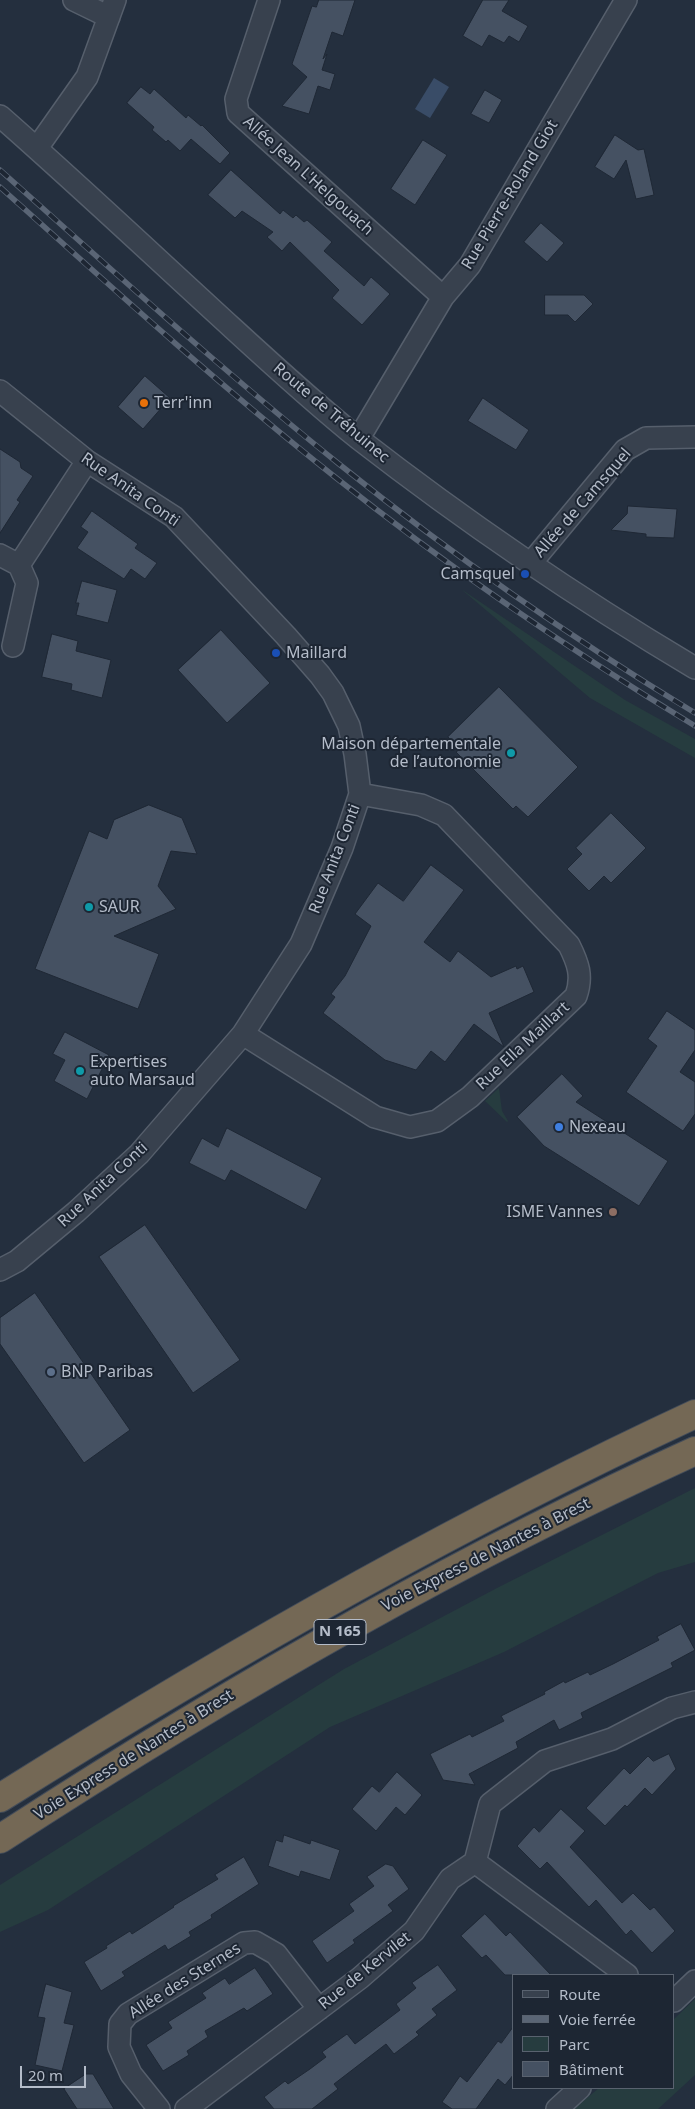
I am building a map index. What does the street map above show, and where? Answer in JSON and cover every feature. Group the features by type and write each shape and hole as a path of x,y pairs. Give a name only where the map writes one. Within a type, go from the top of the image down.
{"highway":[{"name":"Voie Express de Nantes à Brest","path":"0,1798 170,1694 360,1583 519,1499 695,1414"},
{"name":"Voie Express de Nantes à Brest","path":"0,1838 146,1746 347,1628 557,1517 695,1451"}],"street":[{"path":"36,148 88,78 112,9 74,0"},
{"name":"Allée Jean L'Helgouach","path":"269,0 236,99 238,113 443,297"},
{"name":"Rue Pierre-Roland Giot","path":"358,438 443,297 470,265 626,0"},
{"name":"Route de Tréhuinec","path":"0,116 292,383 358,438 460,514 531,563 638,634 695,668"},
{"name":"Rue Anita Conti","path":"0,391 87,461 174,517 280,629 333,693 349,726 360,794 342,848 301,944 243,1034 139,1154 76,1212 17,1261 0,1270"},
{"name":"Allée de Camsquel","path":"531,563 625,450 646,438 695,437"},
{"path":"19,565 87,461"},
{"path":"0,555 19,565 27,583 12,646"},
{"name":"Rue Ella Maillart","path":"243,1034 375,1117 410,1127 437,1121 470,1097 576,996 580,985 580,973 569,945 444,815 421,805 360,794"},
{"path":"626,1974 475,1862 490,1804 545,1761 612,1739 672,1708 695,1702"},
{"name":"Rue de Kervilet","path":"186,2109 360,1978 414,1931 450,1878 475,1862"},
{"name":"Allée des Sternes","path":"159,2109 131,2074 119,2047 120,2024 128,2014 244,1943 255,1942 276,1954 319,2009"},
{"path":"675,1999 695,1981"},
{"path":"557,2109 579,2089"}],"green space":[{"path":"461,589 625,700 695,739 695,758 590,698"},
{"path":"499,1088 502,1111 507,1122 485,1101"},
{"path":"695,1488 695,1562 658,1573 504,1652 330,1727 48,1910 0,1932 0,1885 344,1669 497,1588"},
{"path":"695,1999 695,2075 658,2109 574,2109 598,2089 675,2089 675,2018"}],"water":[{"path":"434,78 449,87 430,118 415,109"}],"building":[{"path":"319,0 355,0 343,36 332,32 323,59 327,54 322,70 335,74 330,90 318,86 309,114 282,106 307,77 292,64 312,6 316,7"},
{"path":"483,0 509,0 502,11 528,26 519,42 509,36 504,43 489,35 482,47 463,36"},
{"path":"141,87 150,94 154,89 186,118 188,115 202,125 230,153 220,164 191,139 180,151 168,140 166,142 152,130 154,127 127,103"},
{"path":"485,90 502,100 489,123 471,114"},
{"path":"615,135 638,150 644,149 654,195 636,199 626,160 614,179 595,167"},
{"path":"423,140 447,155 415,205 391,189"},
{"path":"231,170 280,214 283,210 293,218 296,215 304,222 307,220 332,242 324,251 364,286 371,277 390,294 362,325 332,298 339,290 290,242 282,251 267,237 273,232 242,211 235,218 208,195"},
{"path":"541,223 564,243 547,262 524,242"},
{"path":"545,295 584,295 593,304 575,322 568,315 545,315"},
{"name":"Terr'inn","path":"145,376 170,398 143,429 118,407"},
{"path":"483,398 529,430 516,450 468,421"},
{"path":"0,449 20,462 21,468 33,476 17,500 20,502 0,533"},
{"path":"628,506 677,509 674,538 646,537 646,534 611,530 627,514"},
{"path":"92,511 138,544 135,548 157,563 145,579 131,569 124,579 77,548 88,532 81,527"},
{"path":"82,581 117,590 108,623 76,615 79,603 76,603"},
{"path":"221,630 270,683 227,723 178,670"},
{"path":"52,634 78,641 76,651 111,660 102,698 71,690 72,684 42,677"},
{"name":"Maison départementale de l’autonomie","path":"499,687 578,767 528,817 516,806 513,809 456,752 460,749 448,737"},
{"name":"SAUR","path":"149,805 182,818 197,854 171,851 158,886 176,909 114,936 159,954 138,1009 35,969 89,831 107,839 114,820"},
{"path":"611,813 646,848 611,883 604,876 589,891 567,869 582,854 576,848"},
{"path":"431,865 464,890 424,942 450,962 458,951 491,977 516,966 517,969 523,966 534,992 489,1013 504,1047 474,1024 445,1062 431,1051 416,1070 385,1060 323,1013 335,997 331,994 345,976 371,926 355,914 378,883 403,901"},
{"path":"667,1011 695,1030 695,1050 680,1072 695,1082 695,1114 683,1131 626,1092 657,1046 648,1039"},
{"name":"Expertises auto Marsaud","path":"65,1032 109,1055 87,1099 54,1081 65,1060 53,1054"},
{"name":"ISME Vannes","path":"562,1074 583,1096 576,1102 668,1161 639,1206 544,1146 517,1117"},
{"path":"227,1128 322,1178 306,1210 231,1170 225,1181 189,1163 202,1138 218,1147"},
{"path":"145,1225 240,1360 193,1393 99,1257"},
{"name":"BNP Paribas","path":"35,1293 130,1430 84,1463 0,1344 0,1318"},
{"path":"681,1624 695,1650 671,1663 673,1667 581,1713 583,1718 559,1730 554,1720 516,1742 518,1748 469,1774 475,1785 443,1780 430,1754 470,1734 472,1737 504,1721 501,1716 545,1694 544,1692 564,1681 565,1683 588,1672 590,1675 613,1664 659,1640 657,1637"},
{"path":"669,1754 676,1769 652,1795 645,1788 605,1826 586,1808 624,1768 630,1774 648,1756 653,1761"},
{"path":"397,1772 422,1795 405,1815 396,1807 376,1831 352,1809 372,1786 379,1792"},
{"path":"561,1809 585,1831 570,1847 622,1903 633,1893 650,1910 654,1907 675,1931 652,1953 631,1930 626,1935 596,1900 589,1907 547,1862 540,1869 517,1846 534,1827 539,1832"},
{"path":"284,1835 310,1844 311,1840 340,1850 330,1880 301,1871 299,1877 268,1866 276,1840 282,1842"},
{"path":"244,1857 259,1884 211,1915 212,1918 189,1932 191,1936 168,1950 165,1945 122,1972 125,1976 101,1991 84,1962 130,1931 132,1934 218,1879 215,1875"},
{"path":"386,1864 393,1866 409,1889 388,1905 393,1911 353,1940 355,1943 327,1963 312,1941 354,1911 349,1904 374,1886 367,1877"},
{"path":"485,1914 506,1936 510,1932 550,1974 505,1975 486,1955 482,1958 461,1936"},
{"path":"438,1965 457,1990 432,2009 437,2015 416,2032 419,2035 394,2054 386,2044 334,2084 338,2089 312,2109 274,2109 264,2097 285,2081 288,2084 326,2057 322,2052 347,2034 355,2044 400,2010 396,2004 416,1988 412,1983"},
{"path":"255,1968 273,1994 247,2011 244,2008 205,2031 208,2037 187,2051 189,2055 163,2071 146,2045 172,2028 168,2022 206,1998 202,1993 225,1978 229,1984"},
{"path":"46,1984 72,1992 64,2023 74,2025 62,2071 35,2065 45,2018 38,2017"},
{"path":"512,2029 512,2076 505,2085 498,2079 476,2109 452,2109 442,2102 460,2076 467,2082 498,2041 501,2043"},
{"path":"86,2074 93,2074 114,2109 77,2109 64,2089"}],"railway":[{"path":"0,170 210,356 381,497 468,563 557,625 695,713"},
{"path":"0,187 207,371 378,511 466,576 556,638 695,726"}],"place":[{"name":"Terr'inn","path":"144,403"},
{"name":"Camsquel","path":"525,574"},
{"name":"Maillard","path":"276,653"},
{"name":"Maison départementale de l’autonomie","path":"511,753"},
{"name":"SAUR","path":"89,907"},
{"name":"Expertises auto Marsaud","path":"80,1071"},
{"name":"Nexeau","path":"559,1127"},
{"name":"ISME Vannes","path":"613,1212"},
{"name":"BNP Paribas","path":"51,1372"}]}
